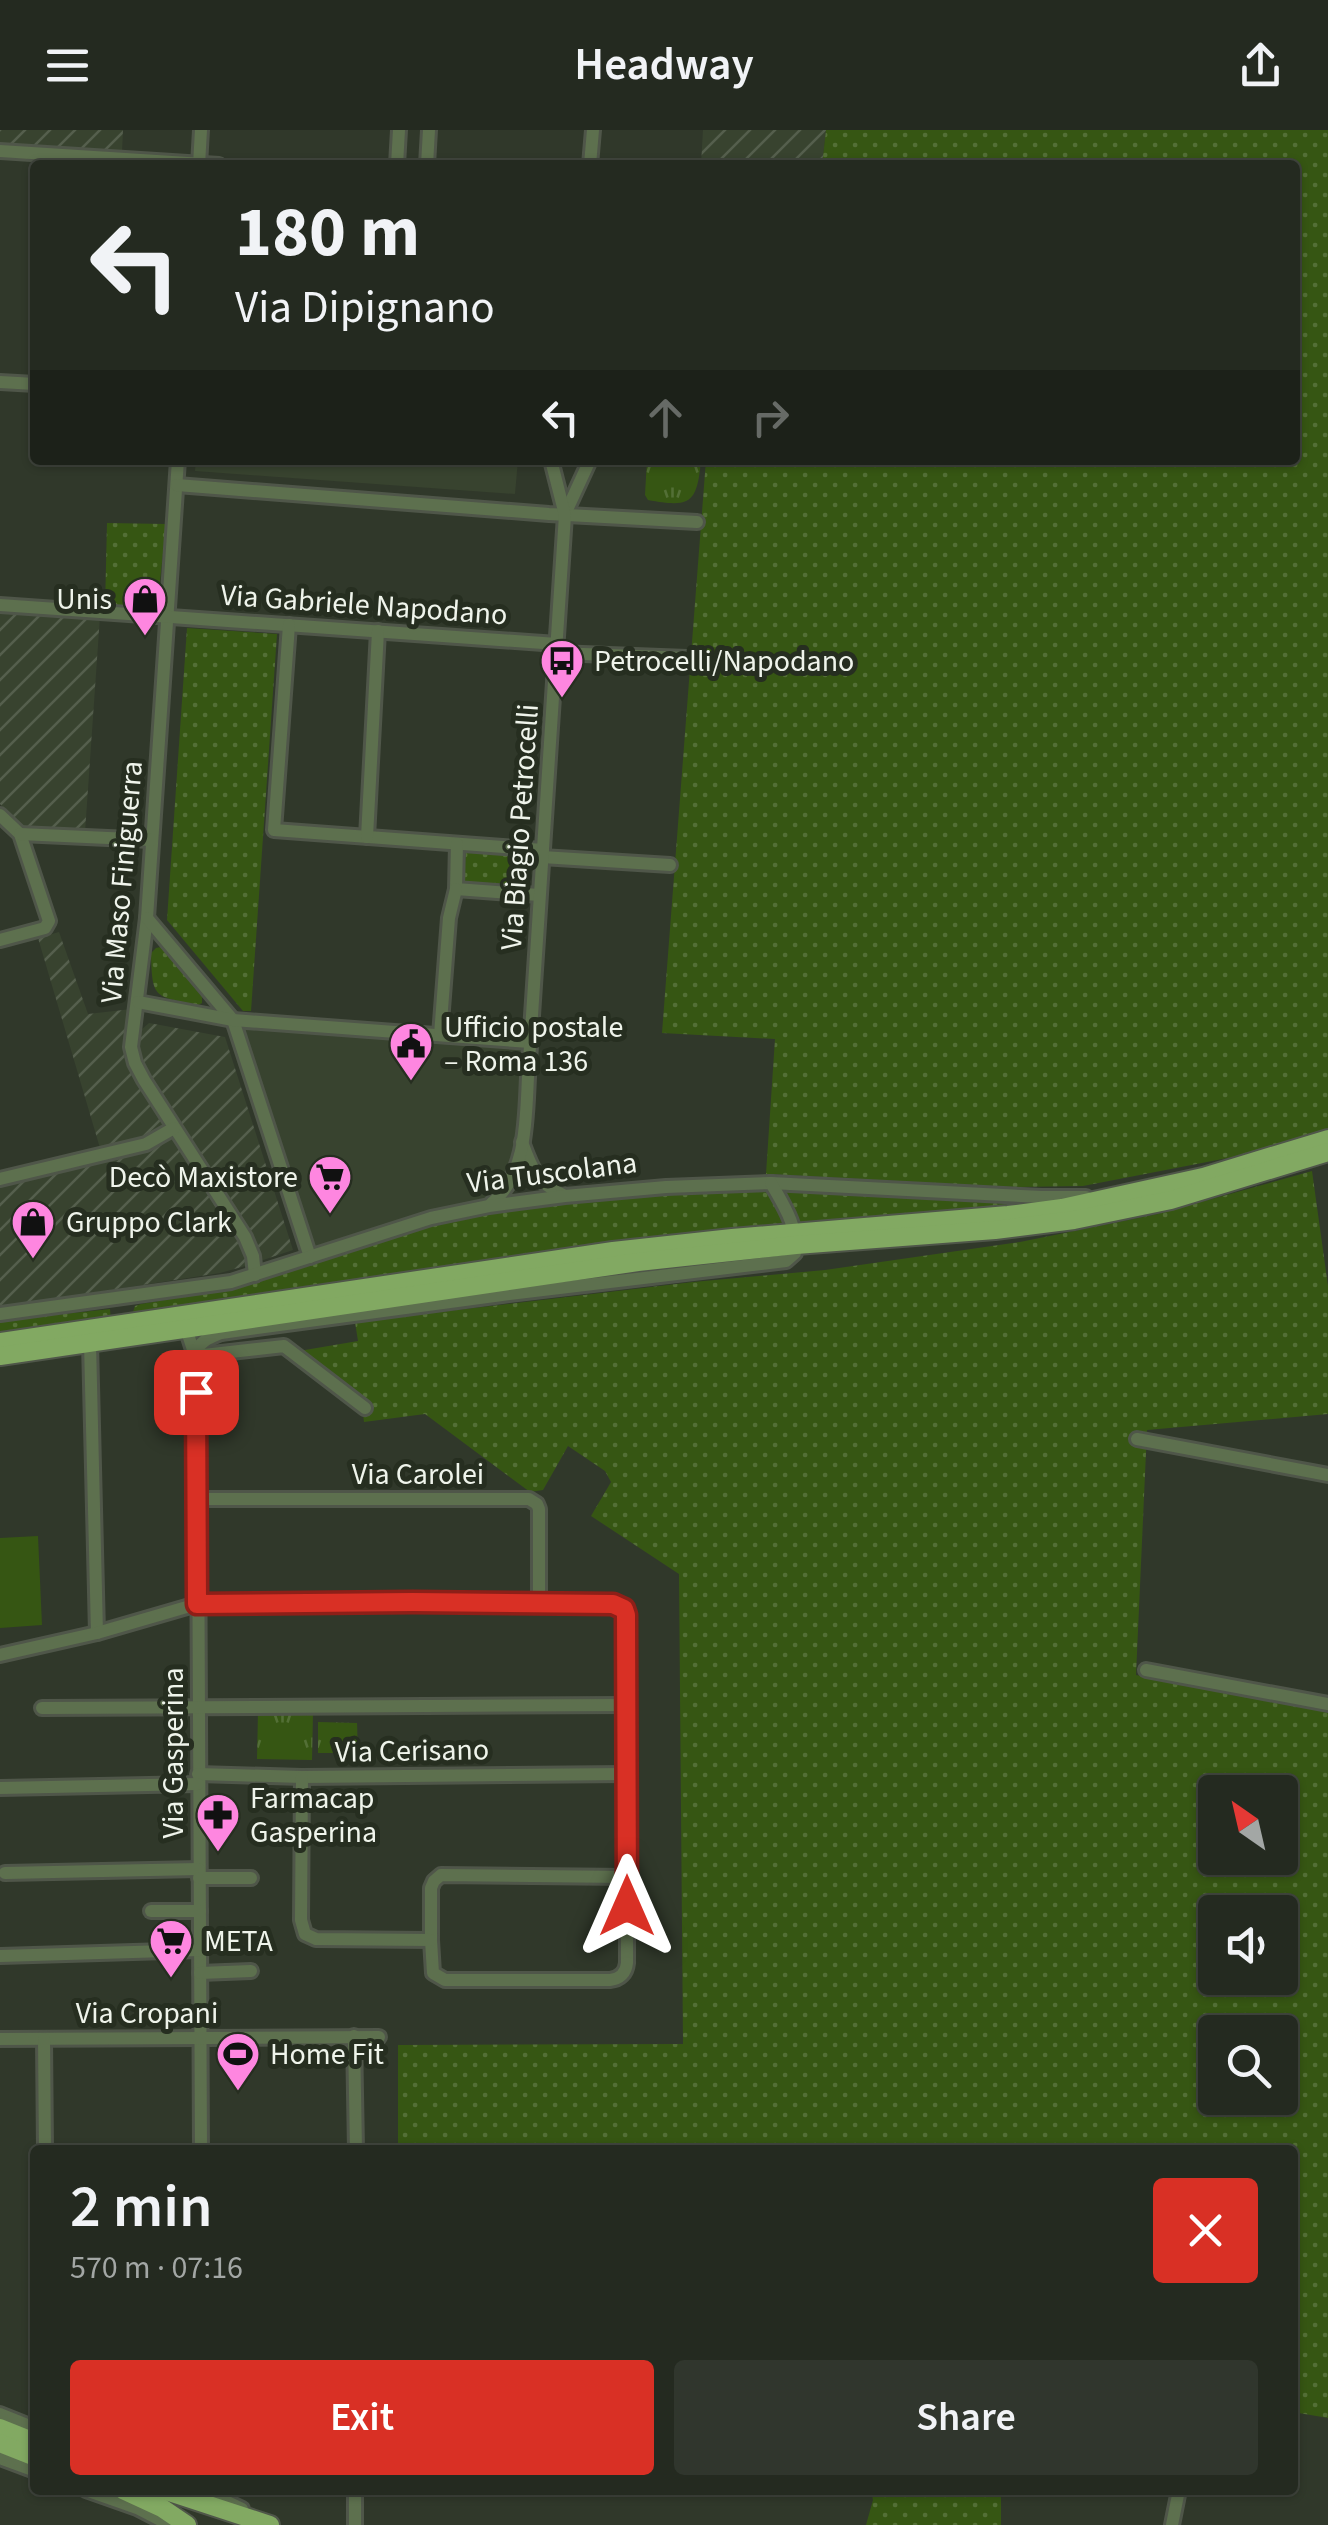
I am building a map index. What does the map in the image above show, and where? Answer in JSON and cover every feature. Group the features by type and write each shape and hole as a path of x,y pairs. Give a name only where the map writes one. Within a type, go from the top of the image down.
{"main road":[{"name":"Via Tuscolana","path":"0,1342 186,1328 795,1239 1029,1213 1219,1173 1328,1139"},
{"name":"Via Tuscolana","path":"0,1356 90,1343 130,1330 557,1258 668,1244 1006,1228 1074,1220 1171,1200 1328,1152"},
{"path":"0,2428 30,2440"},
{"path":"0,2443 30,2455"},
{"path":"134,2495 187,2525"},
{"path":"178,2495 270,2525"}],"street":[{"path":"199,160 201,130"},
{"path":"397,160 400,130"},
{"path":"426,160 429,130"},
{"path":"590,160 592,130"},
{"path":"0,151 138,160"},
{"path":"0,382 30,384"},
{"name":"Via Maso Finiguerra","path":"178,465 147,918 133,1058 245,1237 255,1275"},
{"name":"Via Biagio Petrocelli","path":"489,1206 513,1178 522,1142 565,515 552,465"},
{"path":"553,465 566,477 582,476"},
{"name":"Via Biagio Petrocelli","path":"565,515 588,465"},
{"path":"177,485 697,522"},
{"name":"Via Gabriele Napodano","path":"0,605 378,631 687,658"},
{"path":"289,625 274,830 670,865"},
{"path":"367,837 378,631"},
{"path":"0,815 20,834 48,917 47,926 0,940"},
{"path":"20,834 152,840"},
{"path":"440,1035 457,844"},
{"path":"456,889 540,895"},
{"path":"147,918 233,1020 310,1257"},
{"path":"138,1002 233,1020 530,1042"},
{"path":"0,1178 149,1143 174,1128"},
{"path":"522,1142 541,1181 566,1196"},
{"path":"771,1183 788,1213 795,1239"},
{"name":"Via Tuscolana","path":"0,1314 232,1282 414,1222 489,1206 566,1196 771,1183 1042,1198 1124,1196"},
{"name":"Via Tuscolana","path":"221,1333 786,1262 793,1257 795,1239"},
{"path":"420,1293 502,1295"},
{"path":"130,1330 128,1304 136,1295"},
{"path":"281,1314 202,1342 194,1356 284,1346 364,1408"},
{"name":"Via Gasperina","path":"186,1328 194,1356 198,1499 201,2145"},
{"path":"90,1343 98,1632"},
{"path":"1137,1439 1328,1475"},
{"name":"Via Carolei","path":"198,1499 532,1500 540,1512 540,1603"},
{"path":"0,1655 197,1604 413,1602 622,1607 626,1615 627,1705 627,1774 627,1877 627,1966 624,1973 615,1979 443,1979 432,1970 432,1885 443,1875 627,1877"},
{"path":"1146,1670 1328,1704"},
{"name":"Via Cerisano","path":"42,1708 627,1705"},
{"name":"Via Cerisano","path":"0,1788 198,1779 627,1774"},
{"path":"302,1777 301,1923 305,1934 316,1939 431,1940"},
{"path":"5,1873 199,1873 250,1878"},
{"path":"151,1911 200,1911"},
{"path":"0,1956 200,1950"},
{"path":"200,1973 250,1971"},
{"path":"354,2036 356,2145"},
{"name":"Via Cropani","path":"0,2039 379,2036"},
{"path":"44,2038 46,2145"},
{"path":"0,2414 30,2426"},
{"path":"0,2458 30,2468"},
{"path":"100,2495 170,2525"},
{"path":"213,2495 270,2525"},
{"path":"354,2525 355,2495"},
{"path":"1172,2525 1178,2495"}],"shaded area":[{"path":"0,130 123,130 122,151 0,146"},
{"path":"703,130 826,130 823,160 701,160"},
{"path":"196,465 518,465 515,494 195,471"},
{"path":"0,609 100,616 85,832 19,826 0,804"},
{"path":"59,932 88,1014 132,1009 124,1056 168,1126 150,1136 100,1148 38,938"},
{"path":"149,1023 225,1037 293,1250 260,1261 256,1244 143,1068 137,1045 140,1031"},
{"path":"243,1026 525,1048 511,1168 495,1193 477,1203 314,1250 242,1033"},
{"path":"173,1136 243,1242 249,1265 220,1273 0,1307 0,1183"}],"green space":[{"path":"826,130 1328,130 1328,1133 1269,1150 1083,1186 1008,1187 766,1174 775,1039 662,1033 706,465 1300,465 1300,160 823,160"},
{"path":"647,465 700,465 697,486 689,499 674,503 648,500"},
{"path":"107,523 166,524 157,610 105,608"},
{"path":"187,628 277,634 251,1011 243,1011 167,920"},
{"path":"466,848 514,851 512,884 464,882"},
{"path":"161,947 202,997 202,1003 172,1000 158,993 151,953"},
{"path":"1312,1171 1328,1286 1328,1414 1147,1430 1136,1675 1328,1712 1328,2418 1298,2413 1298,2145 398,2145 398,2045 683,2044 679,1574 591,1516 611,1482 605,1471 568,1446 543,1490 530,1492 425,1414 364,1422 361,1400 299,1351 358,1341 355,1322 825,1270 1020,1242 1158,1214"},
{"path":"763,1190 776,1201 784,1220 777,1229 131,1318 135,1306 141,1304 231,1289 452,1219 636,1196"},
{"path":"783,1190 1037,1201 1041,1205 800,1224"},
{"path":"110,1309 111,1320 0,1331 0,1321"},
{"path":"38,1536 42,1625 0,1628 0,1538"},
{"path":"258,1712 313,1713 312,1760 257,1759"},
{"path":"318,1722 357,1723 358,1753 318,1753"},
{"path":"872,2495 1001,2495 1001,2525 866,2525"}],"place":[{"name":"Unis","path":"145,637"},
{"name":"Petrocelli/Napodano","path":"562,699"},
{"name":"Ufficio postale – Roma 136","path":"411,1082"},
{"name":"Decò Maxistore","path":"330,1215"},
{"name":"Gruppo Clark","path":"33,1260"},
{"name":"Farmacap Gasperina","path":"218,1853"},
{"name":"META","path":"171,1979"},
{"name":"Home Fit","path":"238,2092"}],"route":[{"path":"196,1392 197,1604 613,1604 624,1609 627,1906"}]}
